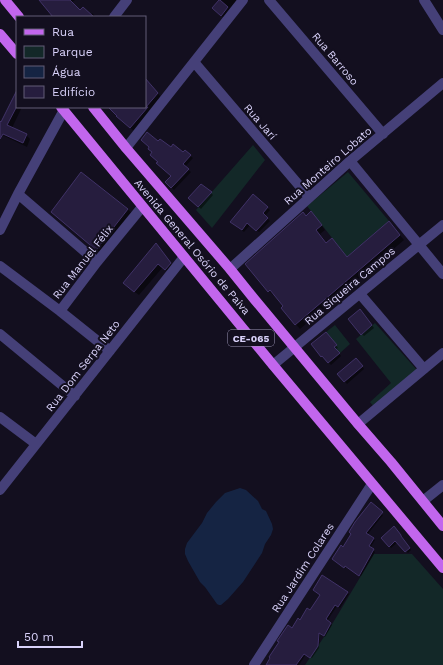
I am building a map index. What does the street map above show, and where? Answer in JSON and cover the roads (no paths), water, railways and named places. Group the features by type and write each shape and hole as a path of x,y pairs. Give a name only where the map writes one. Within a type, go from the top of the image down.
{"main road":[{"path":"5,4 18,16"},
{"path":"0,34 16,53"},
{"name":"Avenida General Osório de Paiva","path":"94,108 126,148 230,269 443,526"},
{"name":"Avenida General Osório de Paiva","path":"62,109 273,366 443,568"}],"street":[{"path":"115,16 127,0"},
{"path":"126,148 243,0"},
{"name":"Rua Barroso","path":"269,0 383,134"},
{"path":"424,0 443,30"},
{"name":"Rua Jarí","path":"194,62 309,197"},
{"name":"Rua Monteiro Lobato","path":"230,269 350,161 443,83"},
{"path":"0,230 62,109"},
{"path":"350,161 418,246 443,274"},
{"path":"18,194 97,262"},
{"name":"Rua Manuel Félix","path":"0,266 60,311 97,262 142,207"},
{"name":"Rua Siqueira Campos","path":"273,366 443,225"},
{"name":"Rua Dom Serpa Neto","path":"0,490 184,257"},
{"path":"360,294 424,369"},
{"path":"60,311 110,351"},
{"path":"0,334 75,396"},
{"path":"358,424 443,353"},
{"path":"0,417 36,444"},
{"name":"Rua Jardim Colares","path":"254,665 372,484"},
{"path":"423,501 443,485"}],"water":[{"path":"240,488 246,490 258,501 262,509 266,511 273,529 262,553 243,582 228,599 219,605 200,582 188,561 185,554 185,549 187,543 216,502 225,493"}]}
